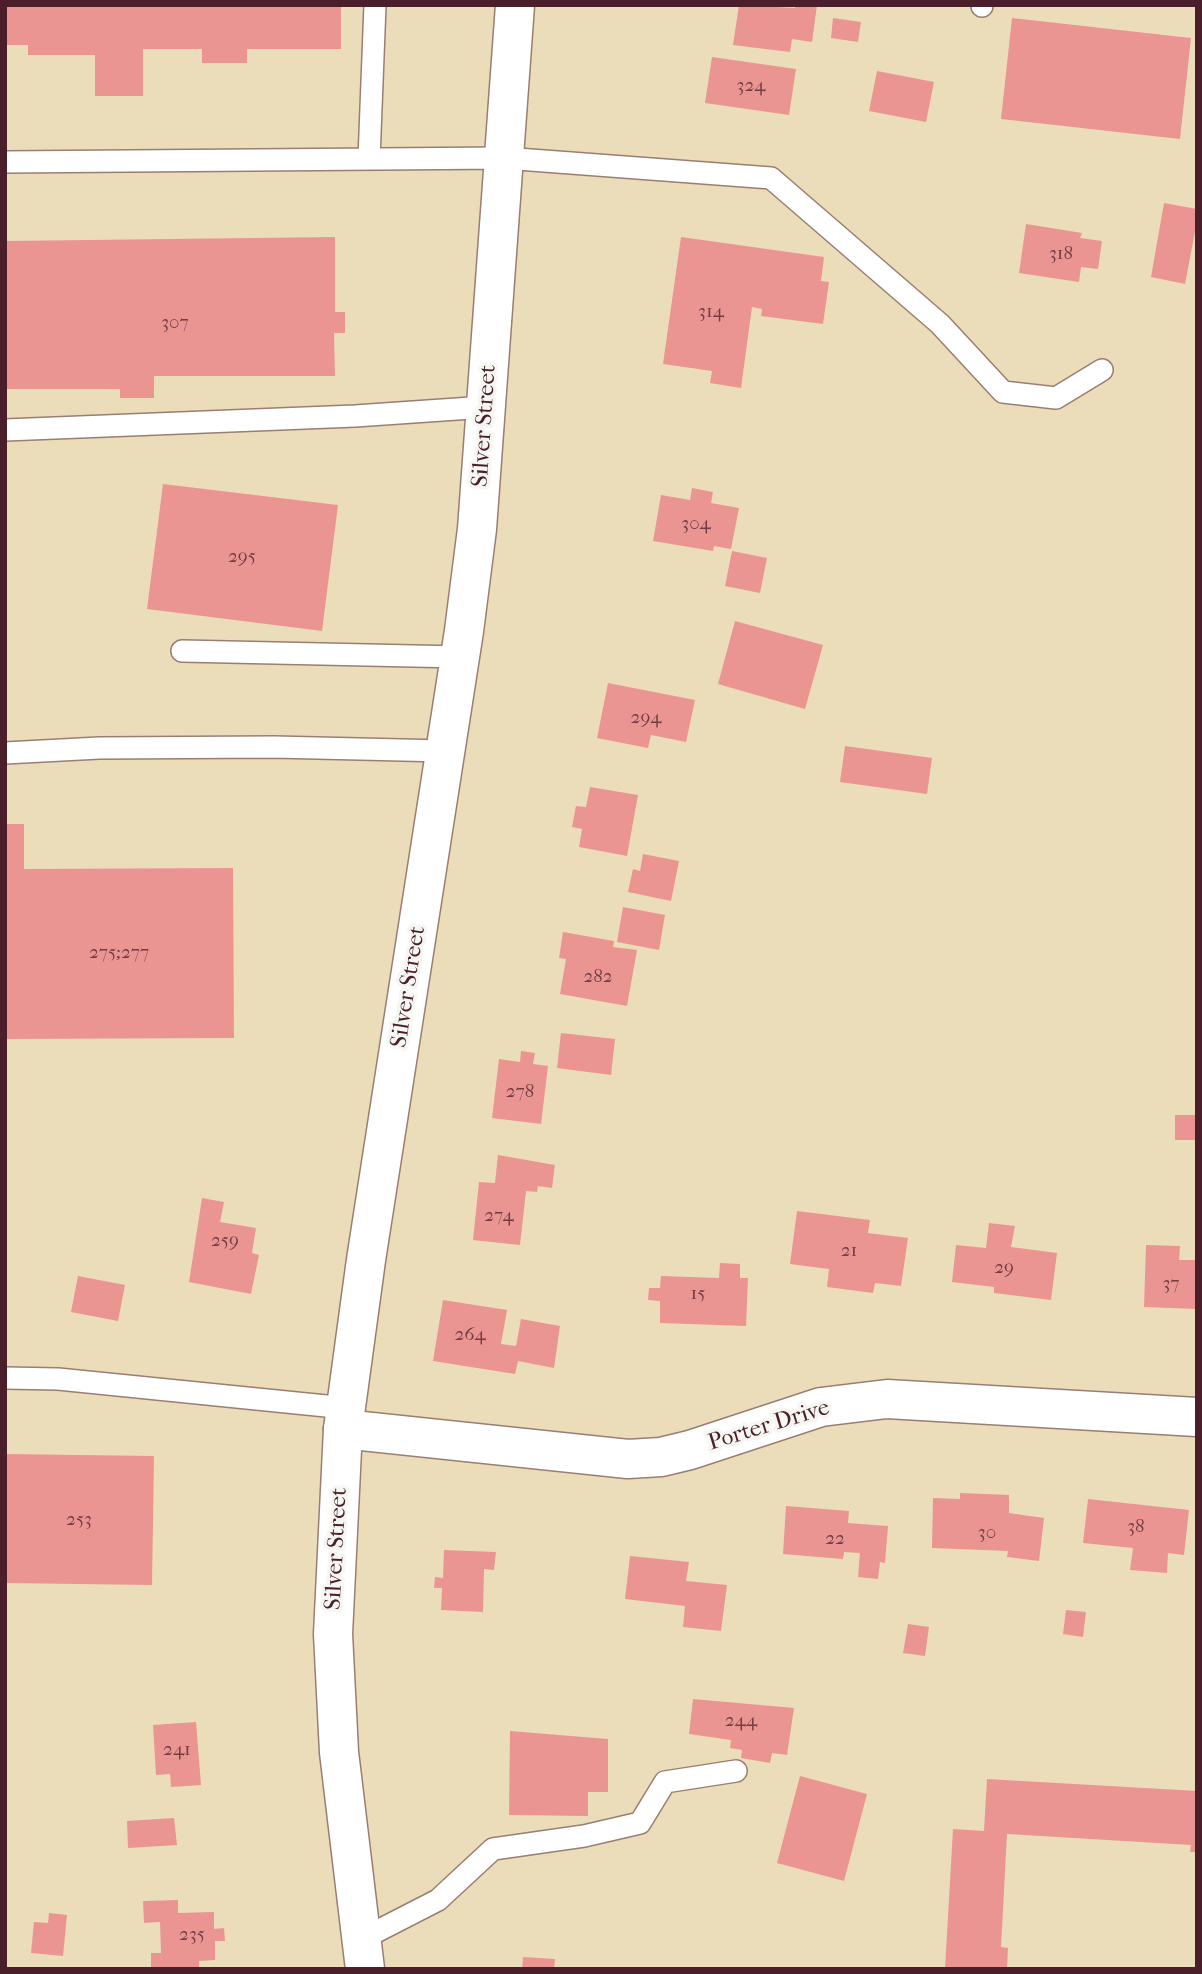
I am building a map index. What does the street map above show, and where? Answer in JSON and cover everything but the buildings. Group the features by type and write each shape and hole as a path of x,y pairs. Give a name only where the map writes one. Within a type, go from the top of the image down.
{"street":[{"name":"Silver Street","path":"363,1954 339,1752 333,1633 344,1418 460,657 477,529 515,5"},
{"name":"Porter Drive","path":"344,1418 628,1459 661,1457 690,1450 821,1408 849,1402 887,1399 1197,1418"}],"lane":[{"path":"369,159 374,5"},
{"path":"5,162 504,158 771,178 940,324 1003,392 1056,398 1102,370"},
{"path":"5,430 355,416 486,407"},
{"path":"182,651 460,657"},
{"path":"5,753 99,748 233,747 445,751"},
{"path":"5,1378 58,1379 344,1418"},
{"path":"363,1954 438,1900 493,1849 584,1836 640,1823 665,1782 736,1771"}]}
